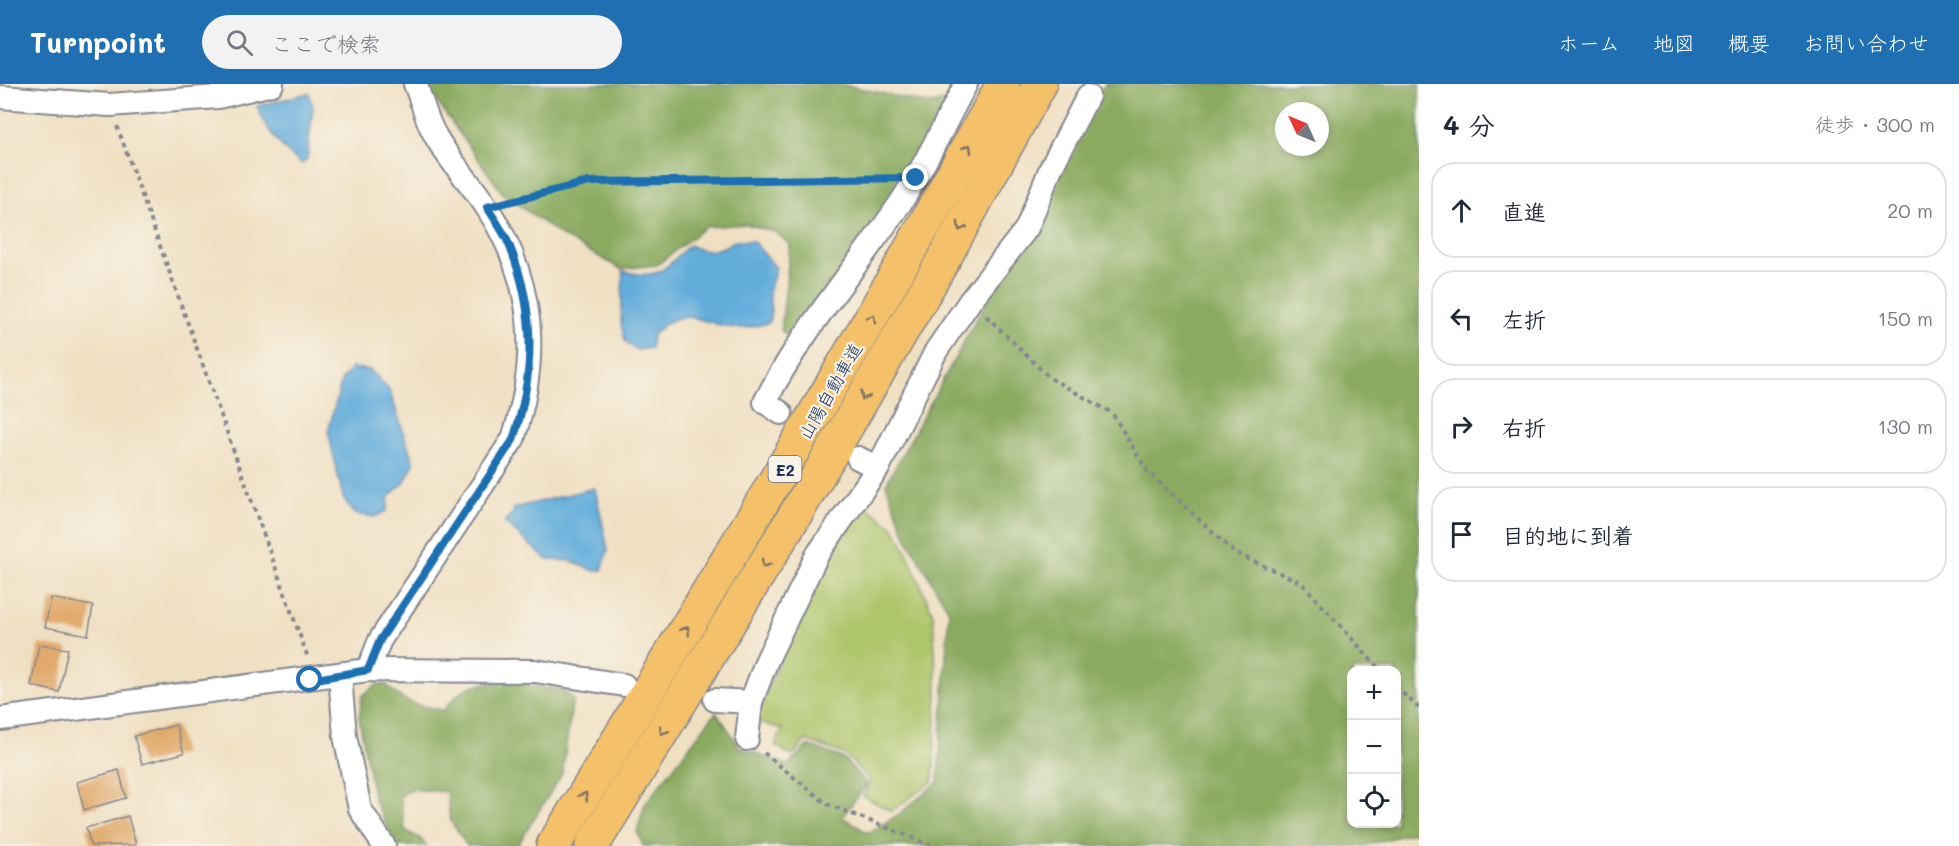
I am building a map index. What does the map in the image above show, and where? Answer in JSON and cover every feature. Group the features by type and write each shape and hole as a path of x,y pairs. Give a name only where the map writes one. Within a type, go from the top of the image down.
{"highway":[{"name":"山陽自動車道","path":"553,846 776,483 914,246 1003,84"},
{"name":"山陽自動車道","path":"592,846 804,499 941,264 1040,84"}],"street":[{"path":"0,98 109,105 218,97 272,84"},
{"path":"368,670 380,640 513,440 524,408 531,358 525,293 510,245 487,207 434,135 415,84"},
{"path":"782,413 765,402 780,373 916,178 966,84"},
{"path":"747,739 751,702 767,660 817,555 868,463 936,351 970,301 1028,228 1050,170 1088,96"},
{"path":"0,719 310,680 368,670 535,671 624,685"},
{"path":"340,676 345,736 360,809 384,846"},
{"path":"715,700 751,702"}],"path":[{"path":"109,105 307,650 310,680"},
{"path":"487,207 589,182 916,178"},
{"path":"970,301 1050,378 1112,413 1148,472 1235,554 1302,583 1376,666"},
{"path":"1401,692 1419,708"},
{"path":"747,739 826,804 933,846"}],"green space":[{"path":"428,84 841,84 929,104 953,100 918,168 791,340 781,330 790,245 775,232 746,224 705,227 657,265 621,269 562,236 503,194 428,89"},
{"path":"1105,84 1419,84 1419,833 1414,832 1364,846 643,846 637,831 645,804 716,712 741,748 788,765 808,745 844,759 867,784 842,817 868,833 898,815 938,782 949,611 907,539 886,484"},
{"path":"864,505 893,527 903,543 933,614 937,691 933,781 891,811 863,796 870,781 846,755 806,740 792,756 775,745 783,729 754,721 823,556"},
{"path":"510,682 562,690 573,699 562,774 517,846 467,846 450,820 447,792 411,789 400,796 405,830 421,839 427,846 397,846 374,800 359,718 362,696 377,684 387,685 406,700 444,710 459,694 472,686"}],"water":[{"path":"309,93 313,107 307,159 302,164 275,138 257,106"},
{"path":"735,241 753,241 776,268 769,291 771,312 769,323 735,328 683,317 663,326 652,336 651,348 637,350 625,341 621,323 623,271 645,275 654,273 667,266 689,245 702,250 713,250"},
{"path":"352,368 370,370 389,389 414,464 404,483 389,496 387,511 374,517 355,514 343,498 328,431 342,379"},
{"path":"595,488 608,550 602,570 595,571 571,561 547,560 504,522 513,513 514,508"}],"building":[{"path":"51,598 93,606 88,635 45,627"},
{"path":"39,644 68,649 59,692 31,686"},
{"path":"176,725 184,753 142,764 134,736"},
{"path":"119,770 126,798 84,810 77,782"},
{"path":"128,816 136,845 91,846 86,828"}],"route":[{"path":"310,680 368,670 380,640 482,490 513,440 524,408 531,358 525,293 510,245 487,207 589,182 916,178"}]}
